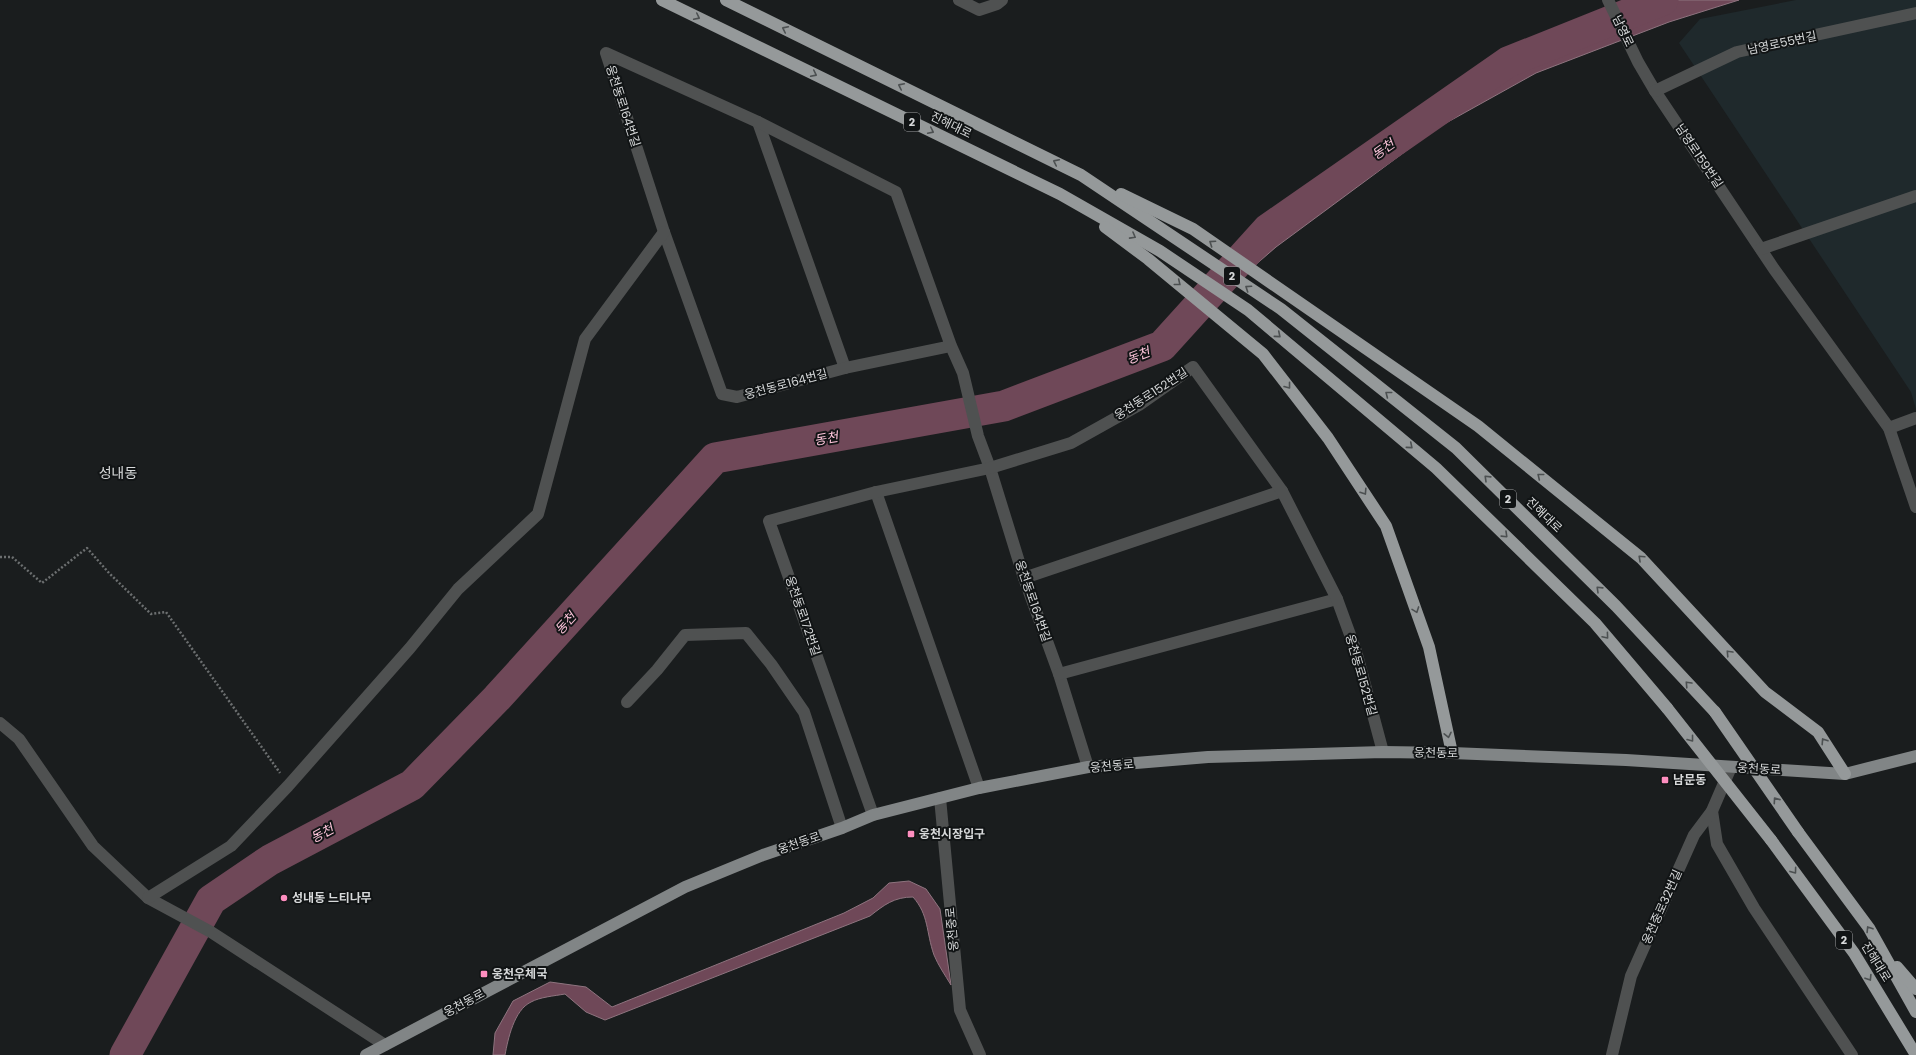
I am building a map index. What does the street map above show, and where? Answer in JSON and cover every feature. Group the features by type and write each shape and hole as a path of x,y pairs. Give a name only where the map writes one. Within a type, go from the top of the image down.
{"highway":[{"name":"진해대로","path":"662,0 1060,194 1160,250 1248,310 1436,468 1595,623 1667,708 1771,840 1854,953 1916,1055"},
{"name":"진해대로","path":"726,0 1081,174 1281,309 1456,448 1616,606 1715,712 1798,832 1869,928 1916,1012"},
{"path":"1081,174 1193,230 1478,426 1641,558 1765,692 1818,732 1845,774"},
{"path":"1060,194 1148,259 1263,354 1328,438 1386,526 1429,647 1452,753"},
{"path":"1881,949 1916,989"}],"main road":[{"name":"웅천동로","path":"366,1055 685,887 763,855 842,828 873,815 979,788 1088,767 1208,757 1383,752 1452,753 1845,774 1916,756"}],"street":[{"path":"959,0 979,10 997,4 1002,0"},
{"name":"남영로","path":"1608,0 1638,62"},
{"name":"남영로55번길","path":"1655,91 1738,52 1916,13"},
{"name":"웅천동로164번길","path":"951,346 845,368 737,397 722,394 664,232 606,53 758,122 896,192 951,346 962,372 978,436 990,468 1024,578 1059,674 1088,767"},
{"name":"남영로159번길","path":"1638,62 1655,91 1761,249 1889,428 1916,507"},
{"path":"758,122 845,368"},
{"path":"1761,249 1916,196"},
{"path":"148,898 231,846 288,786 410,648 458,589 538,514 585,339 664,232"},
{"name":"웅천동로152번길","path":"990,468 1071,443 1140,405 1193,367 1282,491 1337,599 1356,651 1383,752"},
{"path":"1889,428 1916,418"},
{"name":"웅천동로172번길","path":"873,815 769,521 876,492 990,468"},
{"path":"1024,578 1282,491"},
{"path":"876,492 979,788"},
{"path":"1059,674 1337,599"},
{"path":"627,702 657,670 685,635 746,633 771,664 804,712 842,828"},
{"path":"0,723 19,739 94,846 148,898 210,932 385,1045"},
{"name":"웅천중로32번길","path":"1612,1055 1631,976 1694,835 1712,810 1731,767"},
{"name":"웅천중로","path":"940,798 960,1010 980,1055"},
{"path":"1712,810 1717,844 1754,908 1852,1055"}],"path":[{"path":"0,557 12,557 42,583 87,548 109,573 151,614 166,612 288,786"}],"shaded area":[{"path":"1796,0 1916,0 1916,409 1911,392 1679,43 1700,19"}],"water":[{"path":"1663,0 1739,0 1669,22 1536,73 1437,128 1276,247 1162,346 1268,229 1508,62"},
{"path":"909,881 926,889 940,909 951,985 934,955 922,910 913,897 906,897 890,902 870,916 605,1020 586,1012 565,994 535,1000 525,1006 516,1018 510,1033 505,1055 493,1055 495,1033 513,1001 550,982 586,987 612,1007 844,913 873,898 889,883"}],"waterway":[{"name":"동천","path":"125,1055 211,900 270,860 412,785 497,698 715,458 1004,406 1162,346 1268,229 1508,62 1663,0"}],"place":[{"name":"남문동","path":"1665,780"},
{"name":"웅천시장입구","path":"911,834"},
{"name":"성내동 느티나무","path":"284,898"},
{"name":"웅천우체국","path":"484,974"}],"district":[{"name":"성내동","path":"118,473"}]}
